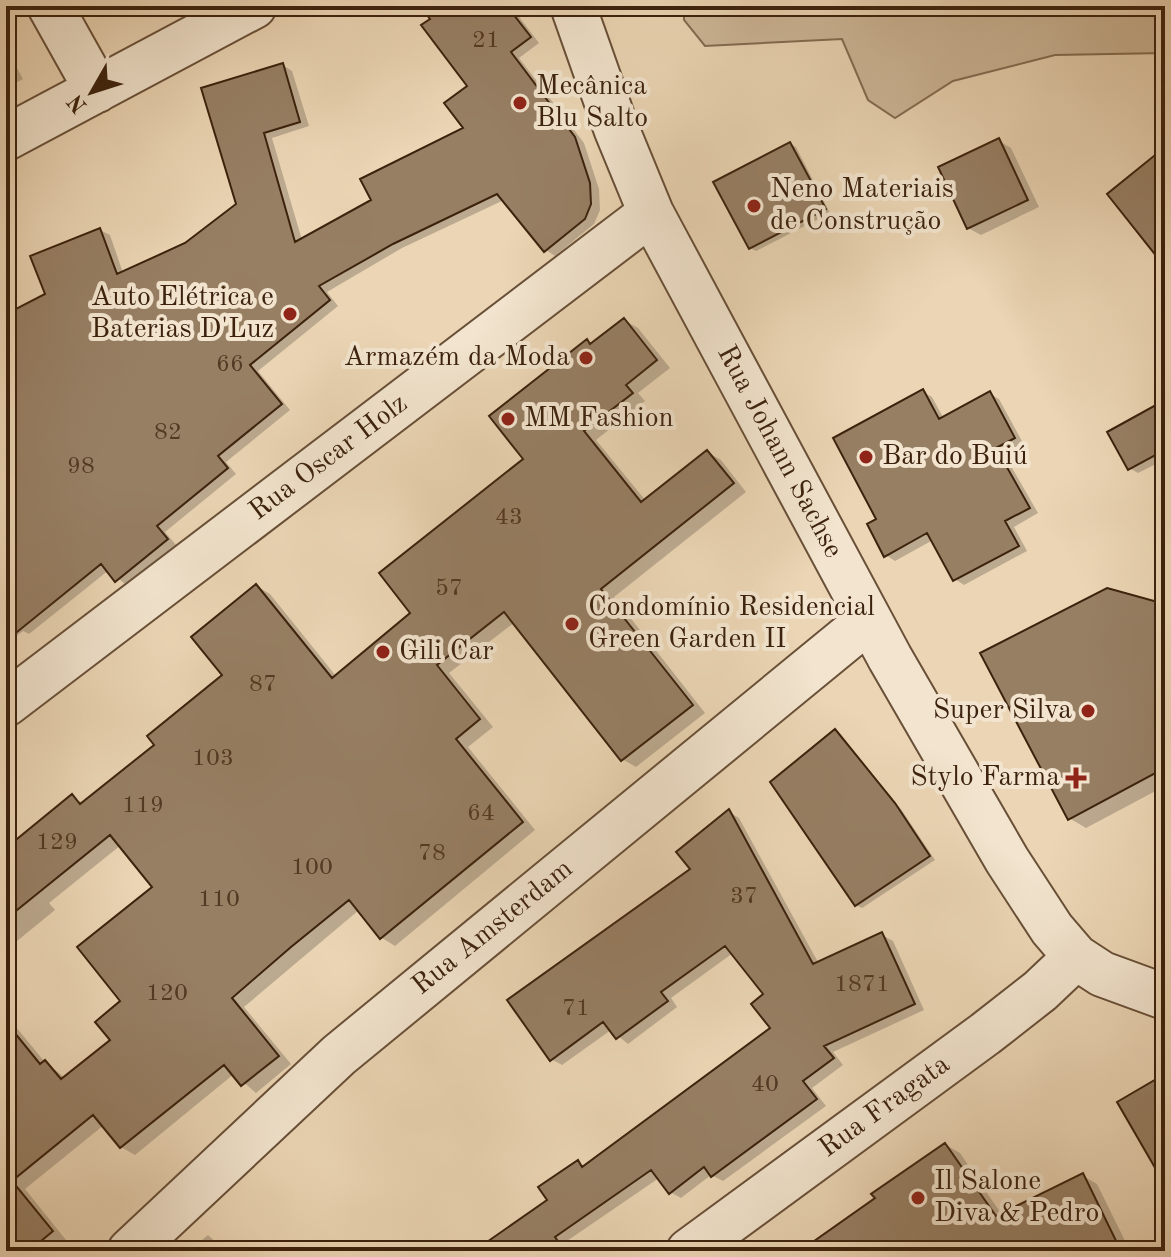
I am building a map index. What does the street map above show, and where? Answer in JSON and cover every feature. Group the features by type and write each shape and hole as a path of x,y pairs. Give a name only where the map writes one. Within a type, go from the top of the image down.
{"street":[{"path":"50,6 97,90"},
{"path":"6,138 254,6"},
{"name":"Rua Johann Sachse","path":"573,6 616,128 651,213 869,620 1007,860 1052,929 1076,957 1102,974 1165,997"},
{"name":"Rua Oscar Holz","path":"6,704 651,213"},
{"name":"Rua Amsterdam","path":"130,1251 339,1055 869,620"},
{"name":"Rua Fragata","path":"715,1243 1040,991 1076,957"}],"shaded area":[{"path":"684,6 1165,6 1165,53 1055,55 953,81 895,118 868,100 842,39 705,46 684,20"}],"building":[{"path":"420,6 507,6 531,37 511,52 575,137 590,183 591,204 585,219 544,252 497,194 393,244 319,286 330,300 250,365 282,404 218,456 228,468 157,526 168,539 115,582 101,564 6,641 6,314 45,294 30,256 100,228 117,274 185,243 236,204 201,88 283,63 300,122 264,133 295,242 371,200 360,179 463,128 444,103 467,86 421,25 430,19"},
{"path":"999,138 1028,200 967,229 938,167"},
{"path":"790,142 826,209 749,249 713,182"},
{"path":"1165,147 1165,267 1107,194"},
{"path":"624,318 657,360 626,385 633,393 584,431 641,502 707,450 734,483 601,589 693,705 621,761 504,612 437,665 480,719 456,739 523,822 380,939 349,900 291,947 232,998 279,1056 241,1086 224,1065 120,1148 93,1115 12,1181 53,1231 29,1251 6,1251 6,1022 40,1064 45,1060 61,1079 110,1040 95,1022 120,1001 77,947 152,887 110,835 6,919 6,848 72,794 80,804 154,745 147,736 222,675 191,637 256,584 332,678 410,613 379,573 523,459 489,416 587,339 590,344"},
{"path":"923,389 939,419 990,391 1015,438 996,448 1030,508 1005,521 1019,546 953,581 927,533 884,557 867,524 876,519 833,438"},
{"path":"1165,400 1165,450 1128,470 1107,432"},
{"name":"Super Silva","path":"1107,588 1165,604 1165,768 1068,820 980,653"},
{"path":"835,729 895,803 930,856 855,906 770,782"},
{"path":"729,809 813,964 882,932 915,1004 824,1046 834,1058 803,1081 817,1099 711,1177 704,1167 669,1194 651,1170 555,1237 565,1251 474,1251 547,1200 538,1187 578,1160 582,1167 770,1028 751,1004 763,994 725,946 661,992 668,1001 616,1039 603,1022 550,1061 507,1000 690,869 676,852"},
{"path":"1165,1074 1165,1185 1117,1102"},
{"path":"945,1143 996,1216 1083,1173 1121,1251 800,1251 875,1198 871,1194"}],"place":[{"name":"Mecânica Blu Salto","path":"520,103"},
{"name":"Neno Materiais de Construção","path":"754,206"},
{"name":"Auto Elétrica e Baterias D'Luz","path":"290,314"},
{"name":"Armazém da Moda","path":"586,358"},
{"name":"MM Fashion","path":"508,419"},
{"name":"Bar do Buiú","path":"866,457"},
{"name":"Condomínio Residencial Green Garden II","path":"572,624"},
{"name":"Gili Car","path":"383,652"},
{"name":"Super Silva","path":"1088,711"},
{"name":"Stylo Farma","path":"1076,778"},
{"name":"Il Salone Diva & Pedro","path":"918,1198"}]}
